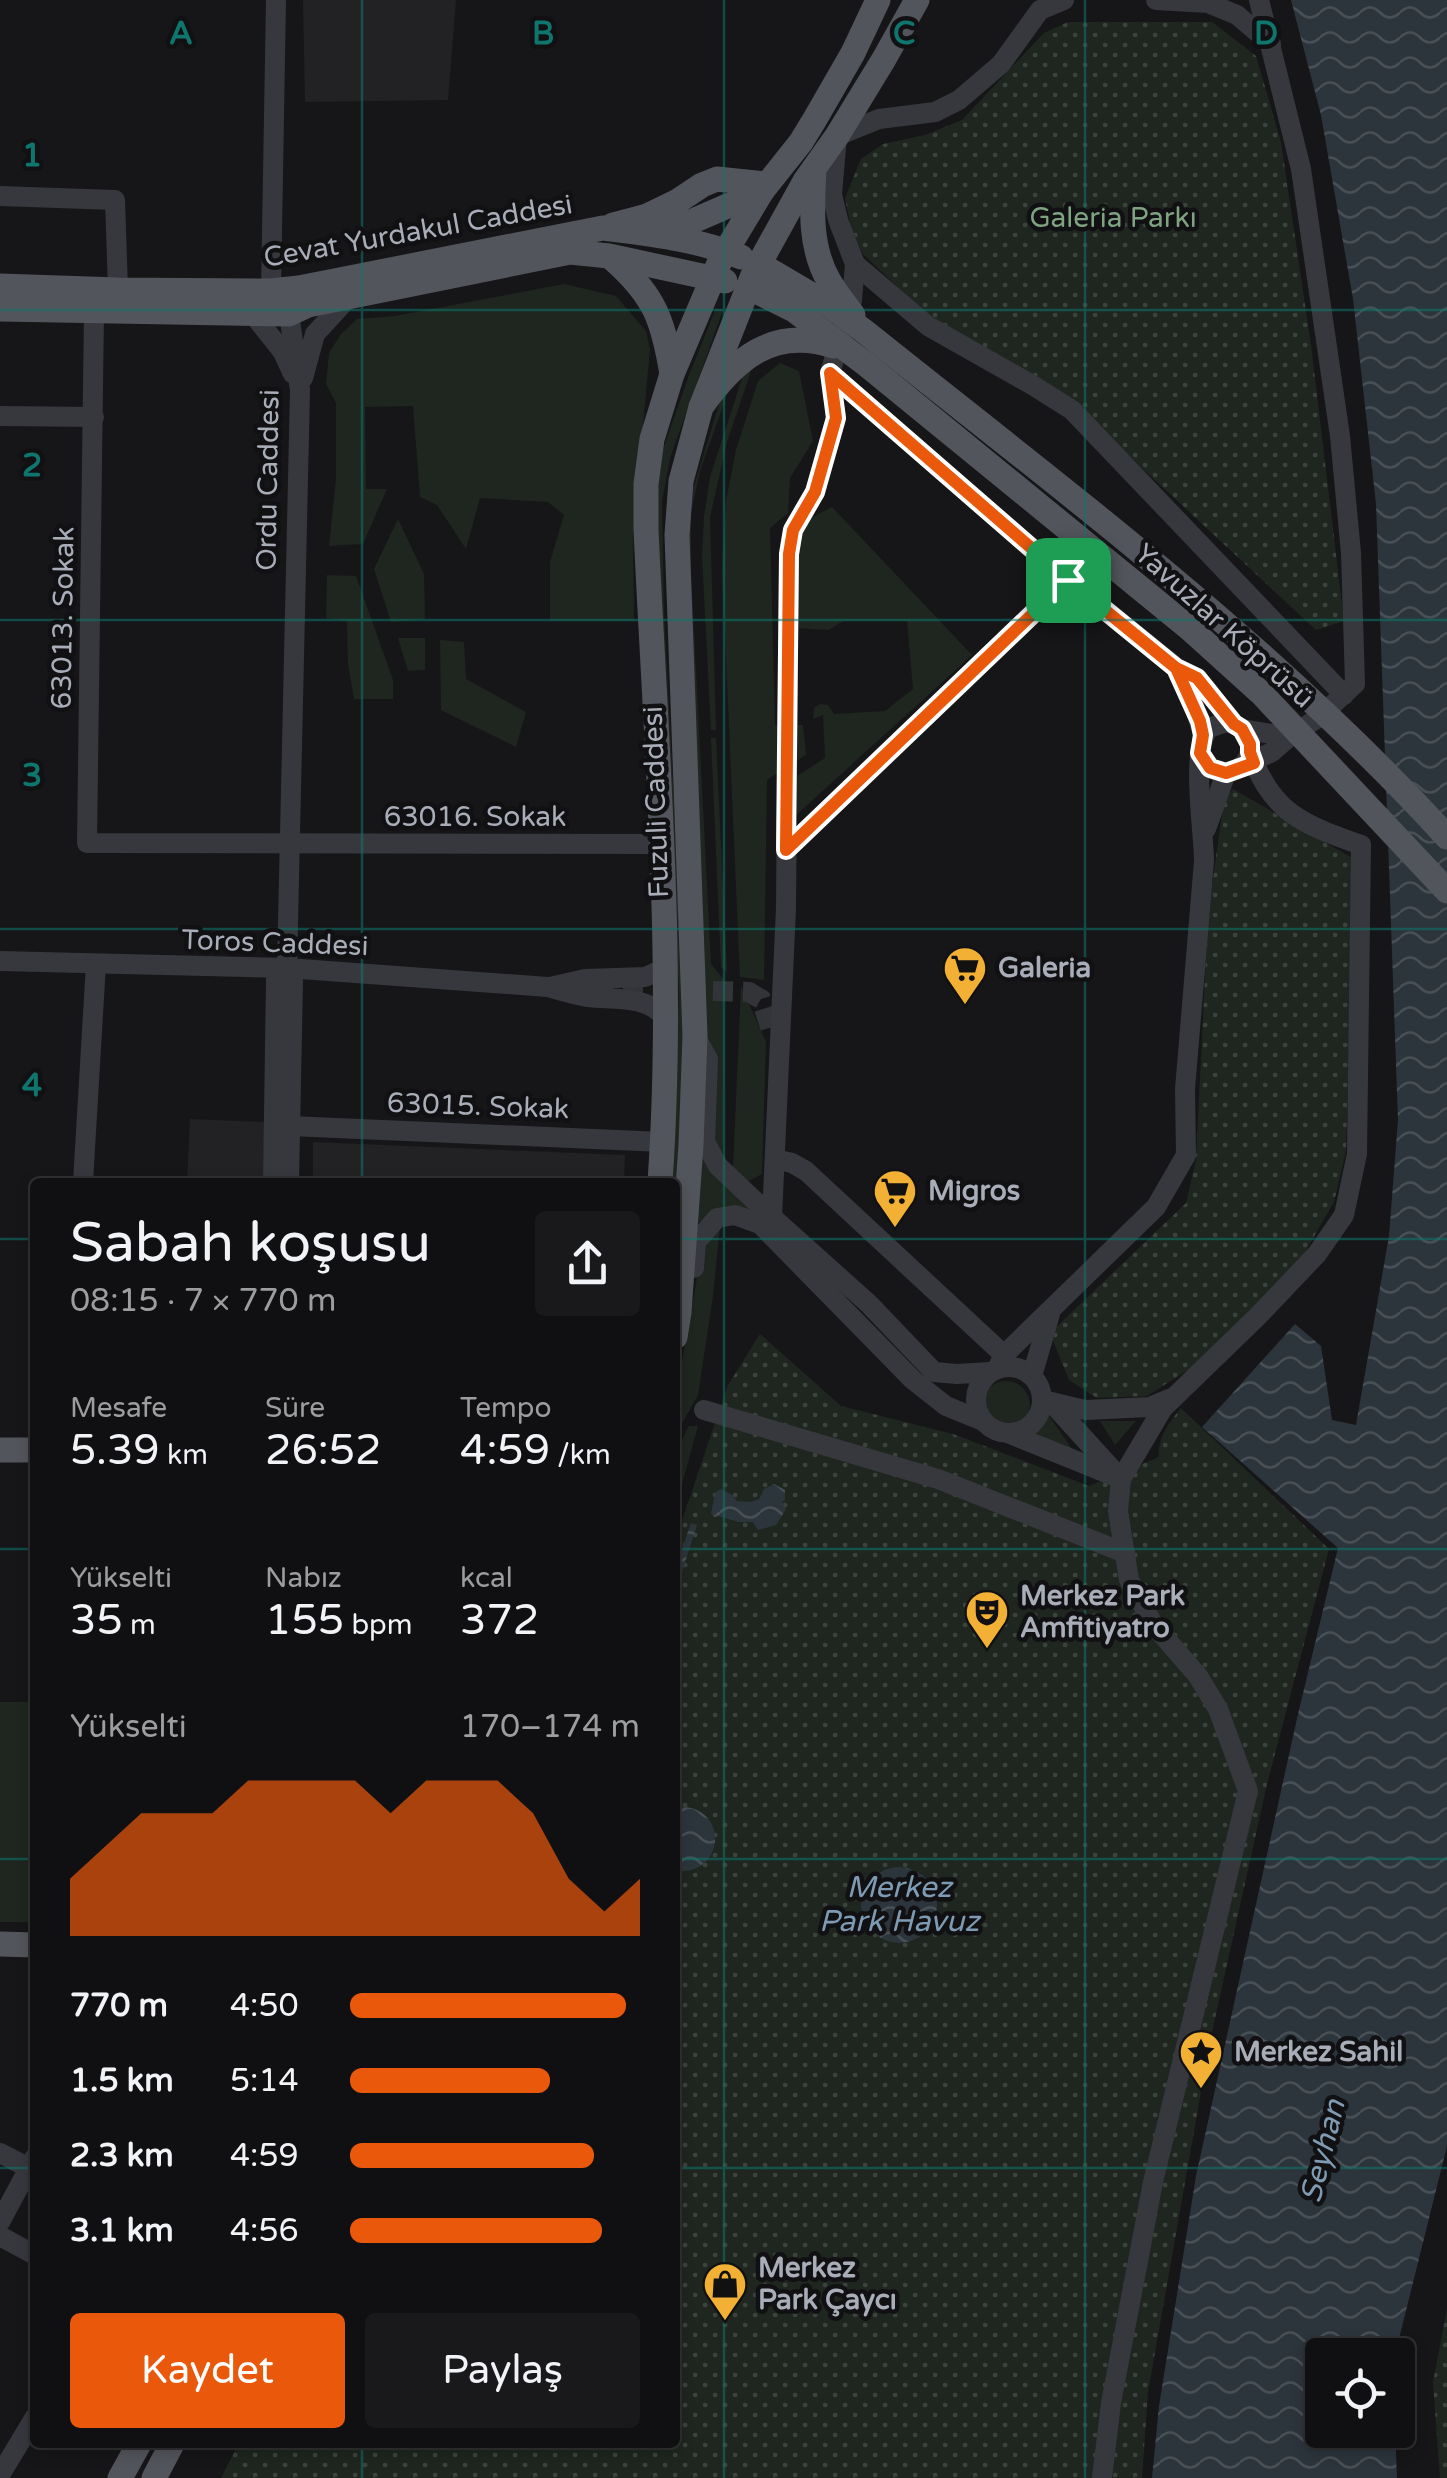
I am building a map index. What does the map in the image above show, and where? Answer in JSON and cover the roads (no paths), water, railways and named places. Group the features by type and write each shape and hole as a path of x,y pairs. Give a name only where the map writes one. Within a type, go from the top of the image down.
{"main road":[{"name":"Fuzuli Caddesi","path":"660,1178 664,968 646,484 652,439 672,374 719,263 764,188 815,119 878,0"},
{"name":"Fuzuli Caddesi","path":"680,1286 691,1145 694,1036 677,535 681,481 701,406 753,276 917,0"},
{"path":"701,406 722,377 752,354 778,342 803,338 857,341 816,247 812,211 814,169"},
{"path":"603,228 647,216 717,179 764,188"},
{"path":"631,232 693,221 764,188"},
{"name":"Cevat Yurdakul Caddesi","path":"0,286 270,291 603,228 631,232 719,263"},
{"name":"Cevat Yurdakul Caddesi","path":"0,308 289,314 308,306 570,252 719,263"},
{"path":"609,256 642,288 655,307 672,374"},
{"name":"Yavuzlar Köprüsü","path":"719,263 827,304 857,341 1262,694 1447,890"},
{"name":"Yavuzlar Köprüsü","path":"857,341 1200,599 1386,770 1447,836"},
{"path":"0,1450 30,1450"},
{"path":"0,1944 30,1945"},
{"path":"120,2478 137,2448"},
{"path":"154,2478 169,2448"}],"street":[{"path":"276,0 270,291 289,314"},
{"path":"772,1217 786,908 789,554 793,530 815,492 836,418 830,373 852,300 855,264 832,194 836,136 879,120 935,112 959,100 1001,64 1040,10 1064,0"},
{"path":"1156,0 1208,3 1236,14 1271,44"},
{"path":"1176,668 1194,705 1210,768 1243,764 1272,752 1356,684 1340,436 1301,170 1258,0"},
{"path":"0,196 115,200 118,290"},
{"path":"855,264 928,326 1072,410 1344,695"},
{"path":"300,390 315,334 348,298"},
{"name":"63013. Sokak","path":"94,311 87,844 289,844"},
{"path":"252,313 283,352 300,390"},
{"name":"Ordu Caddesi","path":"289,314 300,390 287,968 293,981 289,1178"},
{"path":"830,373 1068,580 1176,668 1197,678 1238,727 1250,744 1204,835"},
{"path":"0,416 94,417"},
{"path":"786,850 1068,580"},
{"path":"983,1422 975,1401 982,1380 1156,1207 1186,1155 1185,1089 1204,835 1200,805 1202,744 1216,724 1289,736"},
{"path":"1102,2478 1111,2403 1152,2182 1248,1791 1218,1709 1198,1676 1153,1624 1129,1580 1118,1511 1120,1478 1162,1408 1317,1254 1344,1215 1357,1154 1361,846 1302,822 1276,801 1243,764"},
{"name":"63016. Sokak","path":"289,844 661,844"},
{"name":"Toros Caddesi","path":"0,962 287,968 548,987 585,997 648,1004 665,1018"},
{"path":"84,1178 96,964"},
{"name":"Ordu Caddesi","path":"273,1178 276,980 287,968"},
{"name":"Toros Caddesi","path":"548,987 584,979 645,977 664,968"},
{"path":"548,987 586,988"},
{"path":"694,1036 708,1059 705,1142 718,1166 869,1304 934,1372 957,1374 997,1365 1023,1370 1120,1478"},
{"path":"773,1036 780,1074"},
{"name":"63015. Sokak","path":"290,1126 663,1142"},
{"path":"775,1160 806,1170 997,1365"},
{"path":"680,1316 692,1285 696,1242 717,1218 735,1216 760,1224 912,1380 946,1406 1000,1433 1010,1434 1030,1426 1042,1407 1036,1358 1052,1308"},
{"path":"1041,1388 1085,1410 1150,1406 1175,1396"},
{"path":"704,1410 938,1479 1124,1553"},
{"path":"1010,1434 1120,1478"},
{"path":"0,2153 30,2162"},
{"path":"0,2222 30,2167"},
{"path":"0,2236 30,2252"},
{"path":"0,2475 30,2424"}],"water":[{"name":"Seyhan","path":"1291,0 1447,0 1447,2146 1399,2338 1305,2338 1305,2448 1396,2448 1397,2478 1152,2478 1159,2406 1196,2176 1338,1548 1202,1427 1295,1324 1321,1346 1332,1420 1356,1425 1389,1236 1398,1120 1376,504 1353,299 1321,115"},
{"path":"774,1484 785,1490 782,1502 786,1509 776,1525 758,1530 753,1522 711,1514 715,1493 721,1489 737,1501 751,1502"},
{"path":"691,1523 697,1525 680,1578 680,1555"},
{"path":"680,1808 693,1809 713,1826 713,1852 692,1869 680,1870"},
{"name":"Merkez Park Havuz","path":"899,1867 926,1878 937,1905 926,1932 899,1943 872,1932 861,1905 872,1878"}],"tunnel":[{"path":"593,988 749,992 761,999 773,1036"}],"place":[{"name":"Galeria","path":"965,1006"},
{"name":"Migros","path":"895,1229"},
{"name":"Merkez Park Amfitiyatro","path":"987,1650"},
{"name":"Merkez Sahil","path":"1201,2090"},
{"name":"Merkez Park Çaycı","path":"725,2322"}],"park label":[{"name":"Galeria Parkı","path":"1113,218"}]}
